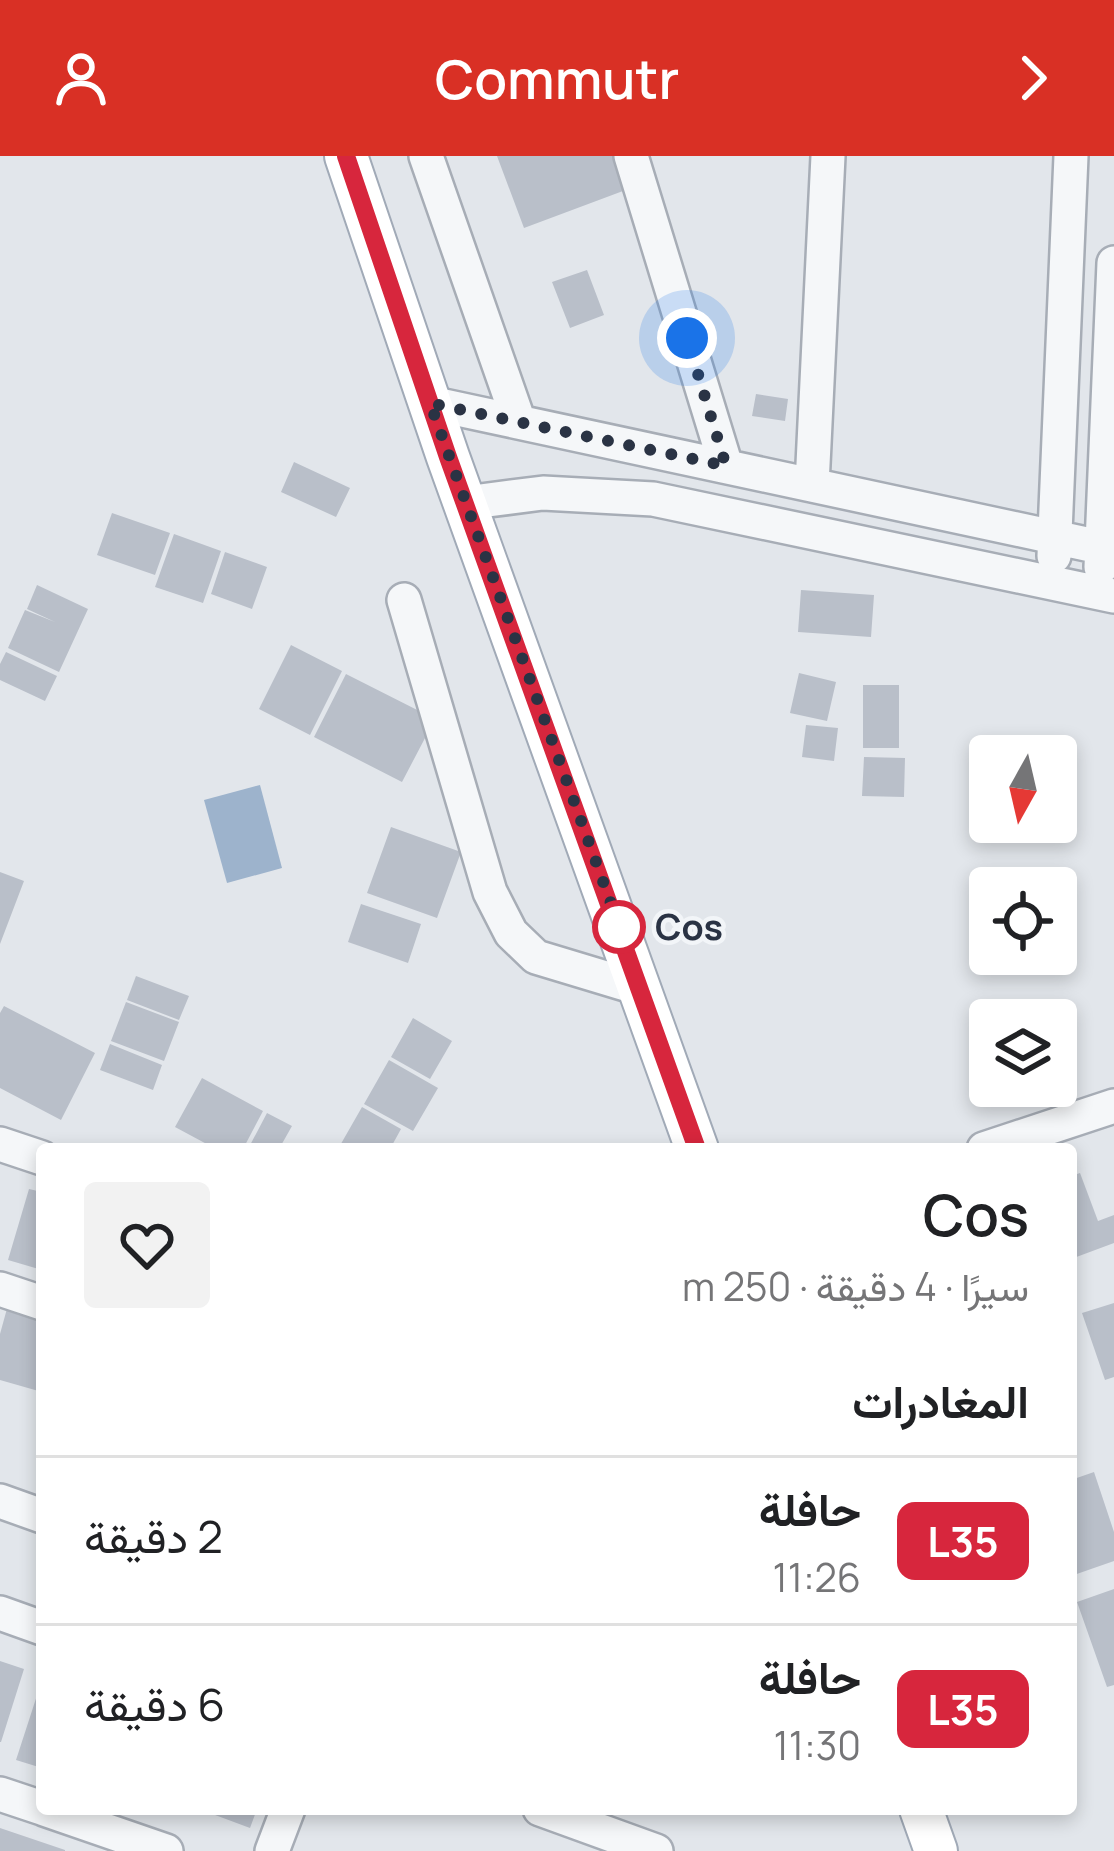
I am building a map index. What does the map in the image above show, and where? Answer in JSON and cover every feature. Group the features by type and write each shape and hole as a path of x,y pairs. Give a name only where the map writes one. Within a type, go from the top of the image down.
{"main road":[{"path":"346,156 695,1143"},
{"path":"923,1815 936,1851"}],"street":[{"path":"426,156 519,422"},
{"path":"631,156 726,466"},
{"path":"812,485 828,156"},
{"path":"1052,583 1071,156"},
{"path":"465,503 543,493 653,499 1107,595 1114,263"},
{"path":"430,403 1108,549"},
{"path":"404,600 490,892 511,933 536,957 642,989"},
{"path":"1002,1143 1114,1106"},
{"path":"0,1144 36,1156"},
{"path":"0,1289 36,1301"},
{"path":"0,1501 36,1514"},
{"path":"0,1613 36,1626"},
{"path":"0,1794 36,1807"},
{"path":"61,1815 166,1851"},
{"path":"272,1851 286,1815"},
{"path":"557,1815 656,1851"}],"water":[{"path":"260,785 282,868 227,883 204,800"}],"building":[{"path":"497,156 619,156 631,188 524,228"},
{"path":"587,270 604,315 570,328 552,282"},
{"path":"756,394 788,399 785,421 752,416"},
{"path":"294,462 350,488 336,517 281,492"},
{"path":"112,513 170,533 155,575 97,555"},
{"path":"174,534 221,551 203,603 155,587"},
{"path":"225,552 267,567 252,609 211,594"},
{"path":"37,585 88,609 59,672 8,648 25,610 55,622 27,609"},
{"path":"801,590 874,595 871,637 798,632"},
{"path":"291,645 342,671 310,735 259,709"},
{"path":"6,652 57,676 45,701 0,680"},
{"path":"799,673 836,682 827,721 790,713"},
{"path":"346,674 435,719 402,782 314,737"},
{"path":"863,685 899,685 899,748 863,748"},
{"path":"806,725 838,728 834,761 802,757"},
{"path":"864,757 905,758 904,797 862,796"},
{"path":"391,827 461,852 437,918 367,893"},
{"path":"0,872 24,881 0,944"},
{"path":"361,904 421,924 408,963 348,942"},
{"path":"136,976 189,996 179,1020 127,1000"},
{"path":"126,1002 179,1022 164,1061 111,1041"},
{"path":"4,1006 95,1053 61,1120 0,1088 0,1013"},
{"path":"413,1018 452,1041 430,1079 391,1057"},
{"path":"110,1044 162,1065 153,1090 100,1070"},
{"path":"389,1060 438,1088 413,1131 364,1104"},
{"path":"202,1078 263,1111 246,1143 205,1143 175,1127"},
{"path":"362,1107 401,1129 393,1143 341,1143"},
{"path":"267,1113 292,1126 282,1143 251,1143"},
{"path":"1077,1174 1098,1221 1114,1215 1114,1243 1077,1257"},
{"path":"29,1189 36,1191 36,1268 8,1260"},
{"path":"1114,1303 1114,1377 1105,1380 1082,1313"},
{"path":"8,1305 36,1313 36,1390 0,1380 0,1334"},
{"path":"1094,1472 1114,1532 1114,1561 1077,1574 1077,1478"},
{"path":"1114,1589 1114,1685 1107,1687 1077,1602"},
{"path":"0,1661 24,1669 1,1742 0,1742"},
{"path":"36,1698 36,1766 16,1760"},
{"path":"215,1815 255,1815 250,1828"},
{"path":"0,1828 65,1850 65,1851 0,1851"}],"bus line":[{"name":"L35","path":"346,156 448,457 695,1143"}],"place":[{"name":"Cos","path":"619,927"}],"route":[{"path":"619,927 626,945 430,403 726,466 687,338"}]}
